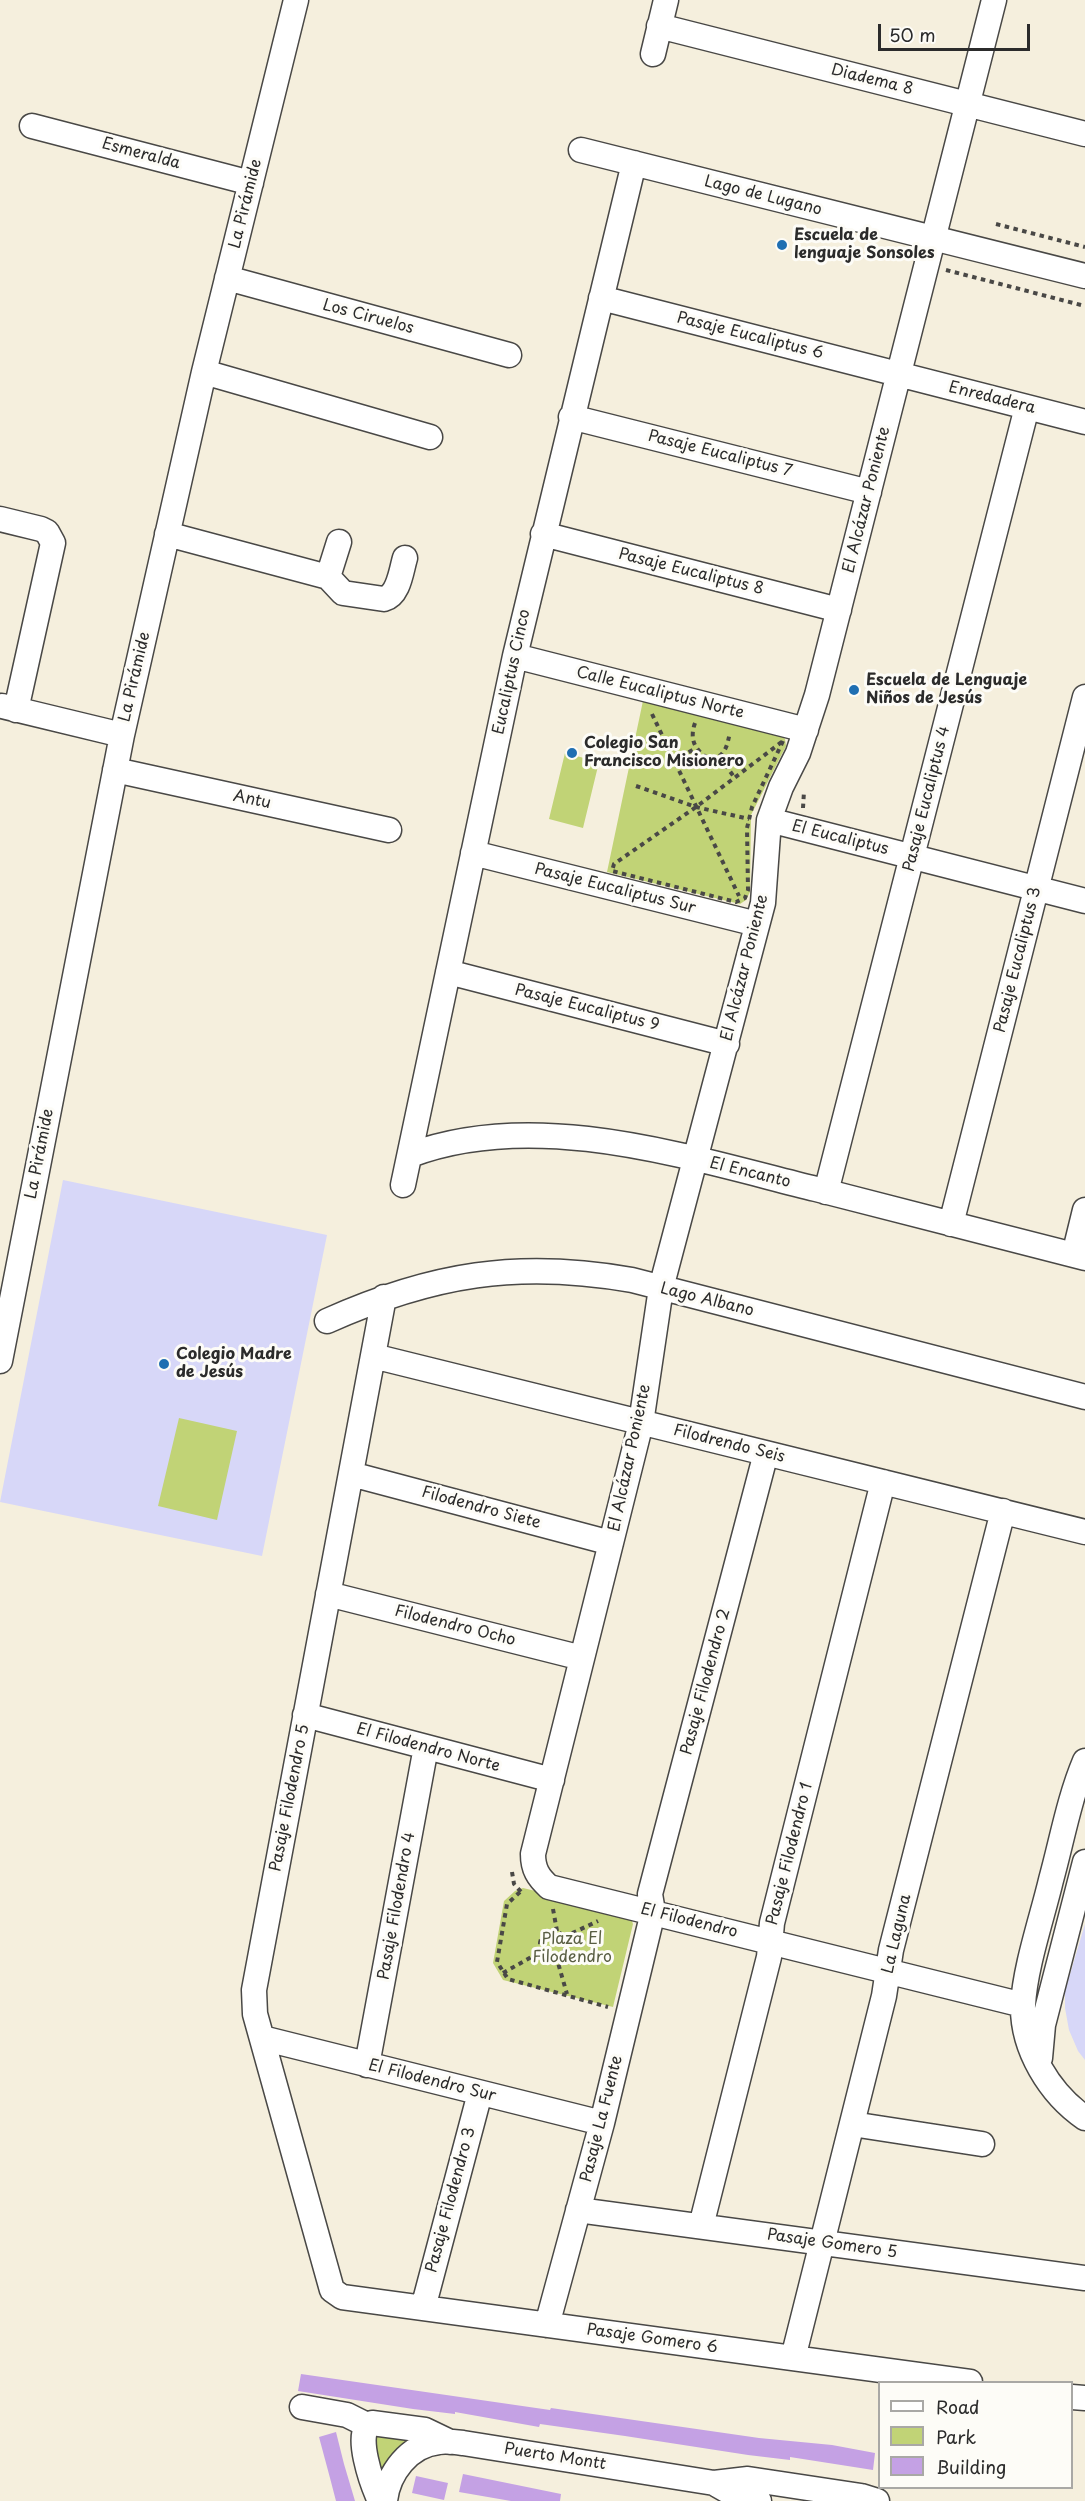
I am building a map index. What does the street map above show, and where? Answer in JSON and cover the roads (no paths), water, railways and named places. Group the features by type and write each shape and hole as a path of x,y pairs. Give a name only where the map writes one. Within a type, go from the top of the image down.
{"street":[{"path":"652,54 666,0"},
{"name":"El Alcázar Poniente","path":"536,1872 533,1854 641,1423 661,1288 763,903 760,820 806,730 839,610 994,0"},
{"name":"La Pirámide","path":"0,1360 122,735 204,372 251,183 291,1"},
{"name":"Diadema 8","path":"660,26 1085,134"},
{"name":"Esmeralda","path":"32,126 251,183"},
{"name":"Lago de Lugano","path":"581,150 1085,276"},
{"name":"Eucaliptus Cinco","path":"403,1185 515,656 634,163"},
{"name":"Los Ciruelos","path":"227,278 509,355"},
{"name":"Pasaje Eucaliptus 6","path":"601,298 899,374"},
{"path":"204,372 430,437"},
{"name":"Enredadera","path":"899,374 1085,422"},
{"name":"Pasaje Eucaliptus 4","path":"826,1192 1027,407"},
{"name":"Pasaje Eucaliptus 7","path":"571,417 869,492"},
{"path":"0,519 41,529 51,536 53,543 8,708 122,735"},
{"path":"167,534 328,577 343,592 384,599 390,597 394,592 405,558"},
{"name":"Pasaje Eucaliptus 8","path":"543,534 839,610"},
{"path":"328,577 339,542"},
{"name":"Calle Eucaliptus Norte","path":"515,656 806,730"},
{"name":"Pasaje Eucaliptus 3","path":"951,1224 1085,697"},
{"name":"Antu","path":"115,770 389,830"},
{"name":"El Eucaliptus","path":"760,820 1085,901"},
{"name":"Pasaje Eucaliptus Sur","path":"473,853 757,924"},
{"name":"Pasaje Eucaliptus 9","path":"448,972 727,1044"},
{"name":"El Encanto","path":"410,1155 424,1149 480,1139 524,1136 610,1143 696,1159 1079,1256"},
{"path":"1079,1256 1085,1210"},
{"name":"Lago Albano","path":"327,1321 384,1297 468,1275 531,1270 598,1274 661,1288 1085,1397"},
{"name":"Pasaje Filodendro 5","path":"335,2293 330,2286 255,2014 254,1990 384,1297"},
{"name":"Filodrendo Seis","path":"373,1356 1085,1532"},
{"name":"Pasaje Filodendro 2","path":"653,1912 650,1894 766,1453"},
{"name":"Filodendro Siete","path":"351,1474 611,1543"},
{"name":"Pasaje Filodendro 1","path":"701,2226 769,1957 772,1923 883,1482"},
{"name":"La Laguna","path":"794,2358 884,1996 891,1950 1003,1512"},
{"name":"Filodendro Ocho","path":"328,1594 582,1658"},
{"name":"El Filodendro Norte","path":"305,1715 552,1780"},
{"name":"Pasaje Filodendro 4","path":"367,2065 426,1747"},
{"path":"1085,1761 1076,1783 1046,1901 1023,2005 1028,2035 1041,2069 1062,2099 1085,2118"},
{"path":"1041,2069 1040,2043 1043,2025 1085,1862"},
{"name":"El Filodendro","path":"536,1872 549,1887 771,1940 1023,2005"},
{"name":"Pasaje La Fuente","path":"547,2325 602,2123 653,1912"},
{"name":"El Filodendro Sur","path":"262,2038 602,2123"},
{"name":"Pasaje Filodendro 3","path":"423,2308 480,2093"},
{"path":"852,2124 982,2144"},
{"name":"Pasaje Gomero 5","path":"578,2210 1085,2278"},
{"name":"Pasaje Gomero 6","path":"335,2293 342,2297 963,2381"},
{"path":"302,2407 347,2415 367,2425"},
{"path":"380,2501 374,2487 363,2440 367,2425 372,2423 425,2430 450,2442"},
{"name":"Puerto Montt","path":"385,2501 389,2481 401,2462 416,2450 437,2442 450,2442 714,2483 748,2479 815,2495 861,2496 877,2501"},
{"name":"Puerto Montt","path":"714,2483 733,2494 759,2501"}],"place":[{"name":"Escuela de lenguaje Sonsoles","path":"782,245"},
{"name":"Escuela de Lenguaje Niños de Jesús","path":"854,690"},
{"name":"Colegio San Francisco Misionero","path":"572,753"},
{"name":"Colegio Madre de Jesús","path":"164,1364"}],"park label":[{"name":"Plaza El Filodendro","path":"572,1949"}]}
